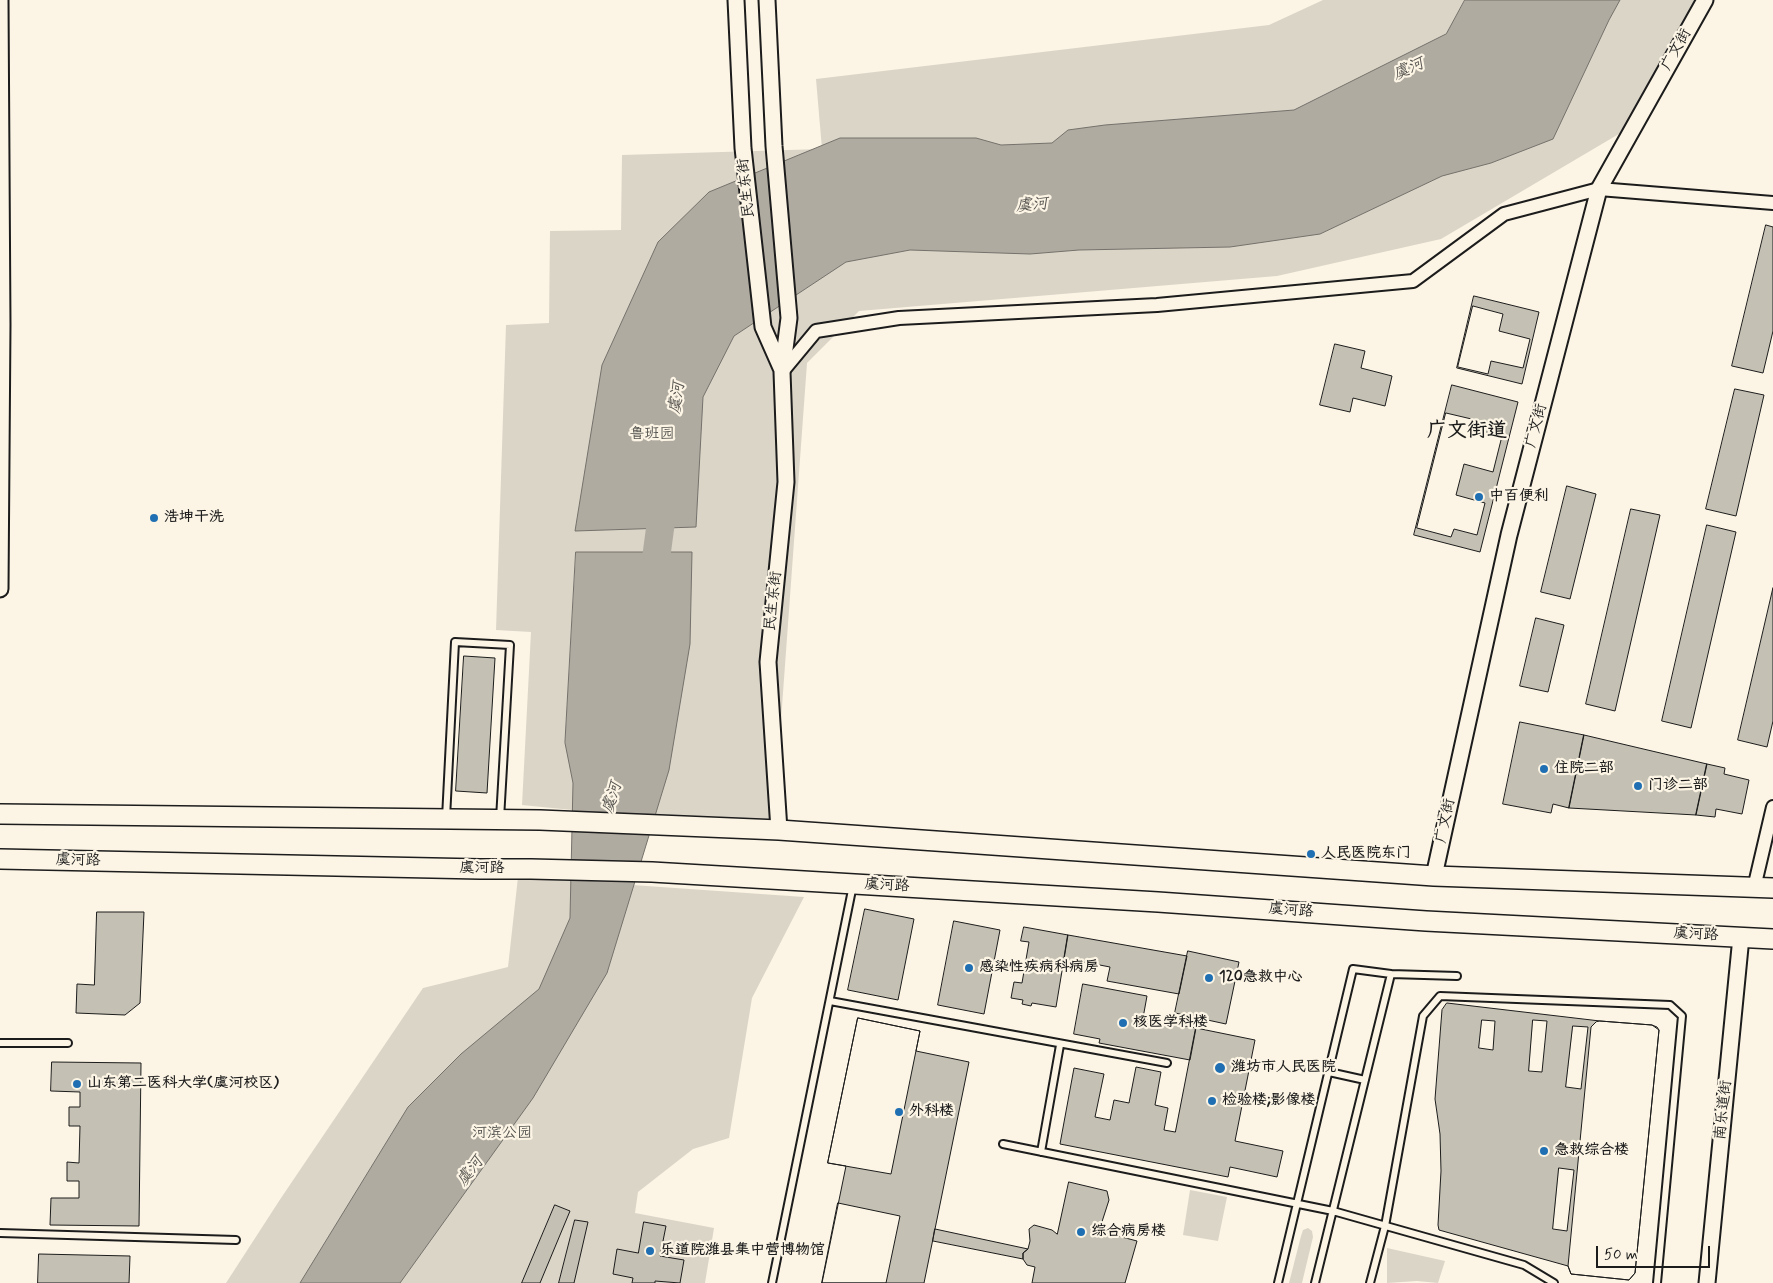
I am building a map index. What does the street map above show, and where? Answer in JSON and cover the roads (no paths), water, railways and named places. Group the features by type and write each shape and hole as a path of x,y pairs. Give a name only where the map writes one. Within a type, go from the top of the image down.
{"main road":[{"path":"0,814 540,820 661,825 780,830 1434,876 1773,888"},
{"name":"虞河路","path":"0,860 652,872 1158,902 1426,921 1773,939"}],"street":[{"path":"0,0 0,589"},
{"name":"民生东街","path":"736,0 743,148 763,327 782,372"},
{"name":"民生东街","path":"767,0 774,146 790,318 782,372 786,482 768,662 780,830"},
{"name":"广文街","path":"1434,876 1509,534 1599,189 1705,0"},
{"path":"782,372 816,331 899,318 1158,305 1413,281 1504,214 1599,189 1773,203"},
{"path":"1754,888 1773,807"},
{"name":"南乐道街","path":"1706,1283 1741,937"}],"lane":[{"path":"446,819 455,642 510,645 500,820"},
{"path":"772,1283 853,884"},
{"path":"1278,1283 1352,969 1392,974 1457,976"},
{"path":"1315,1283 1392,974"},
{"path":"1370,1283 1385,1226 1423,1016 1440,996 1670,1005 1682,1016 1657,1283"},
{"path":"830,1001 1167,1063"},
{"path":"0,1043 68,1043"},
{"path":"1041,1152 1060,1044"},
{"path":"1329,1072 1365,1080"},
{"path":"1003,1144 1333,1212 1524,1265 1554,1283"},
{"path":"0,1233 236,1240"}],"water":[{"path":"1465,0 1620,0 1553,139 1491,163 1442,176 1320,234 1230,247 1079,250 1030,254 910,250 846,262 734,336 703,397 696,527 575,531 602,365 658,242 709,192 840,138 976,138 1001,145 1052,143 1068,130 1105,125 1294,110 1446,34"},
{"path":"576,552 692,552 690,644 669,770 607,973 533,1098 400,1283 300,1283 408,1107 461,1054 539,989 570,918 573,783 565,743"}],"waterway":[{"name":"虞河","path":"652,588 665,492"}],"place":[{"name":"中百便利","path":"1479,497"},
{"name":"浩坤干洗","path":"154,518"},
{"name":"住院二部","path":"1544,769"},
{"name":"门诊二部","path":"1638,786"},
{"name":"人民医院东门","path":"1311,854"},
{"name":"感染性疾病科病房","path":"969,968"},
{"name":"120急救中心","path":"1209,978"},
{"name":"核医学科楼","path":"1123,1023"},
{"name":"潍坊市人民医院","path":"1220,1068"},
{"name":"山东第二医科大学(虞河校区)","path":"77,1084"},
{"name":"检验楼;影像楼","path":"1212,1101"},
{"name":"外科楼","path":"899,1112"},
{"name":"急救综合楼","path":"1544,1151"},
{"name":"综合病房楼","path":"1081,1232"},
{"name":"乐道院潍县集中营博物馆","path":"650,1251"}],"district":[{"name":"广文街道","path":"1467,432"}],"park label":[{"name":"鲁班园","path":"652,435"},
{"name":"河滨公园","path":"502,1134"}]}
